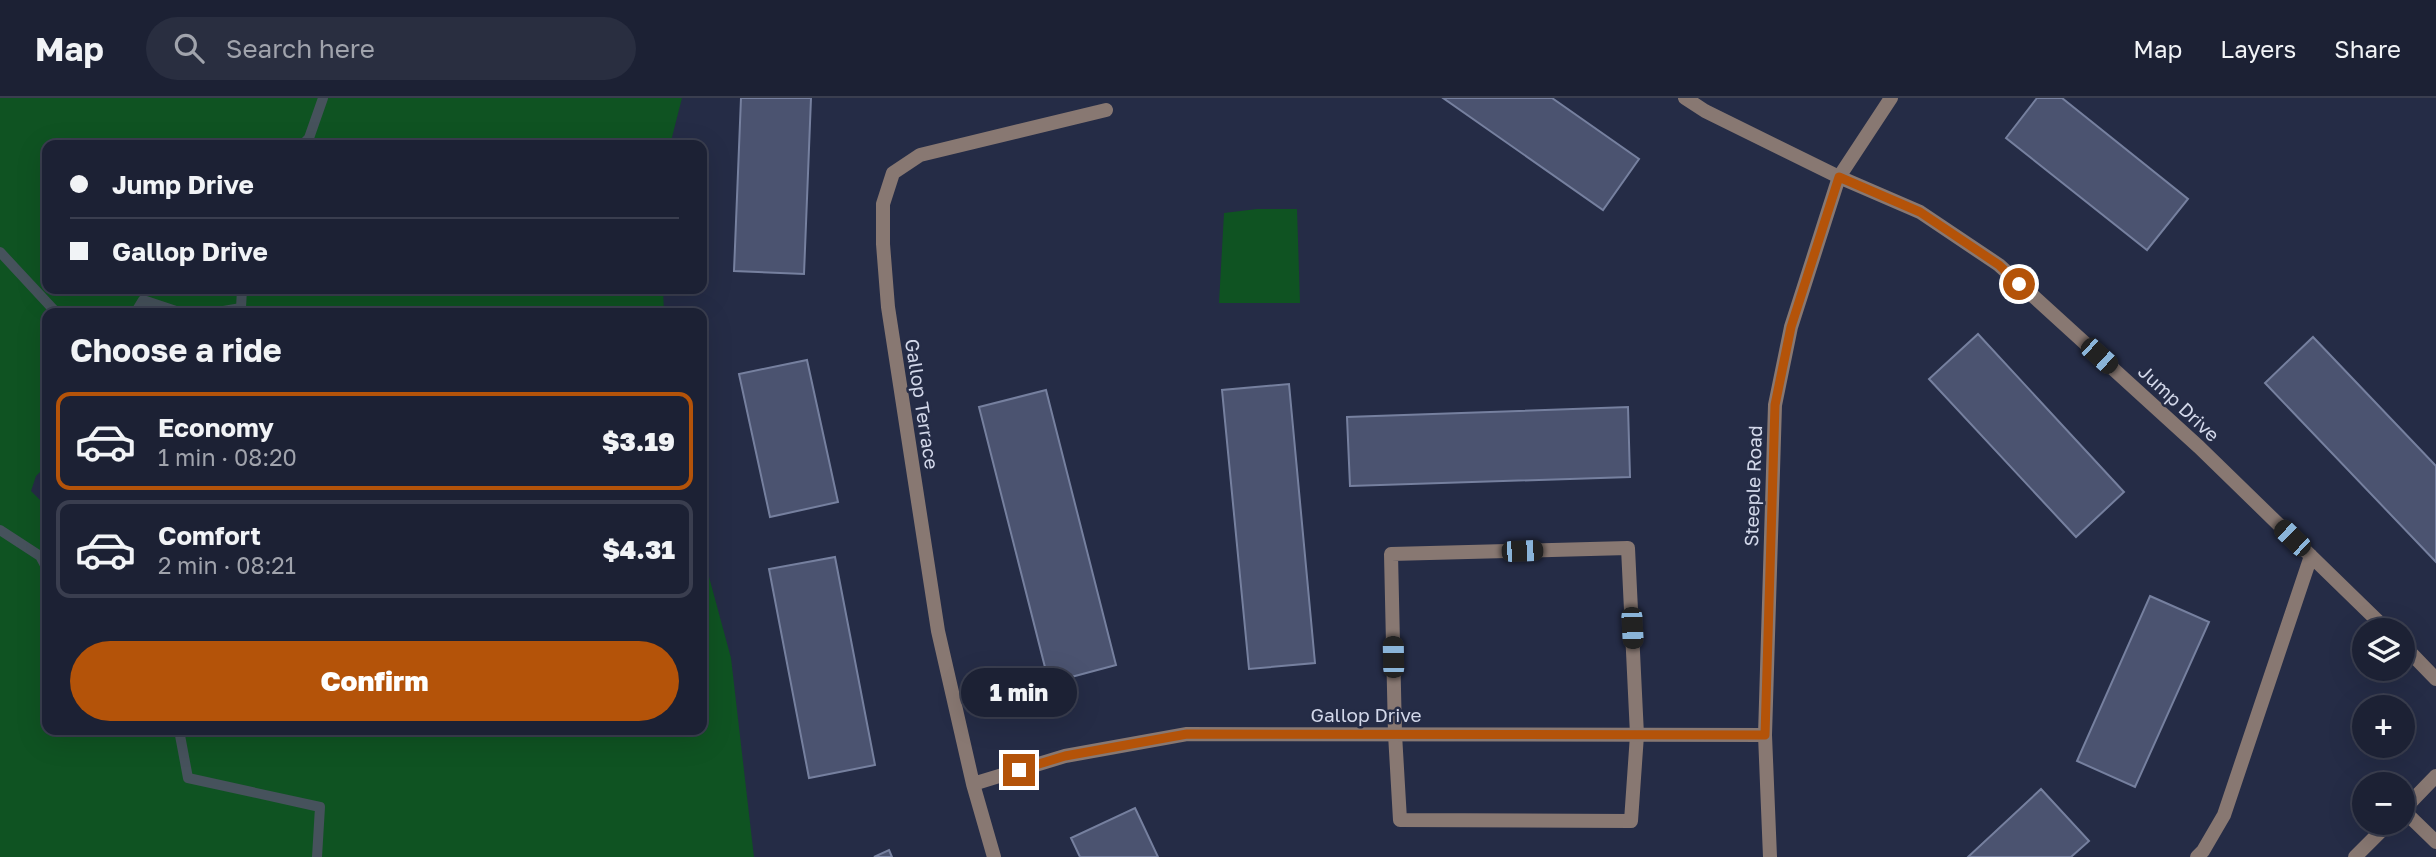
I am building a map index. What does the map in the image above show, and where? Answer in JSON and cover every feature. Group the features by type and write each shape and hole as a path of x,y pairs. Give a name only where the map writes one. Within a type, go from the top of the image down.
{"street":[{"name":"Jump Drive","path":"1685,98 1705,111 1839,177 1920,212 1999,265 2199,447 2375,618"},
{"path":"1705,111 1715,98"},
{"name":"Steeple Road","path":"1770,857 1765,735 1775,405 1791,327 1839,177 1891,98"},
{"name":"Gallop Terrace","path":"993,857 973,784 938,631 888,307 883,204 893,173 920,155 1105,110"},
{"path":"1628,548 1637,735 1631,821 1400,820 1391,554 1628,548"},
{"path":"2197,857 2224,815 2311,556"},
{"path":"2415,657 2436,679"},
{"name":"Gallop Drive","path":"973,784 1065,756 1187,734 1765,735"},
{"path":"2415,798 2436,776"},
{"path":"2415,822 2436,842"},
{"path":"2355,857 2377,835"}],"green space":[{"path":"0,98 682,98 671,140 42,140 42,294 663,294 664,308 42,308 42,470 36,476 31,491 42,502 42,735 707,735 707,569 731,658 754,857 0,857"},
{"path":"1257,209 1297,209 1300,303 1219,303 1224,213"}],"building":[{"path":"741,98 811,98 804,274 734,271"},
{"path":"1443,98 1552,98 1639,159 1603,210"},
{"path":"2037,98 2062,98 2188,199 2147,250 2006,138"},
{"path":"1978,334 2124,492 2076,537 1929,379"},
{"path":"2313,337 2436,466 2436,562 2265,383"},
{"path":"807,360 838,502 770,517 739,374"},
{"path":"1289,384 1315,663 1249,669 1222,390"},
{"path":"1046,390 1116,665 1049,683 979,407"},
{"path":"1628,407 1630,477 1350,486 1347,417"},
{"path":"835,557 875,765 809,778 769,569"},
{"path":"2150,596 2209,622 2135,787 2077,761"},
{"path":"2041,789 2089,841 2071,857 1968,857"},
{"path":"1135,808 1158,857 1080,857 1071,838"},
{"path":"889,850 892,857 874,857"}],"waterway":[{"path":"307,140 323,98"},
{"path":"0,252 52,308"},
{"path":"241,308 242,294"},
{"path":"138,308 143,300 167,308"},
{"path":"0,530 42,560"},
{"path":"180,735 188,778 320,807 317,857"}],"route":[{"path":"1019,770 1065,756 1187,734 1765,735 1775,405 1791,327 1839,177 1920,212 1999,265 2019,284"}]}
